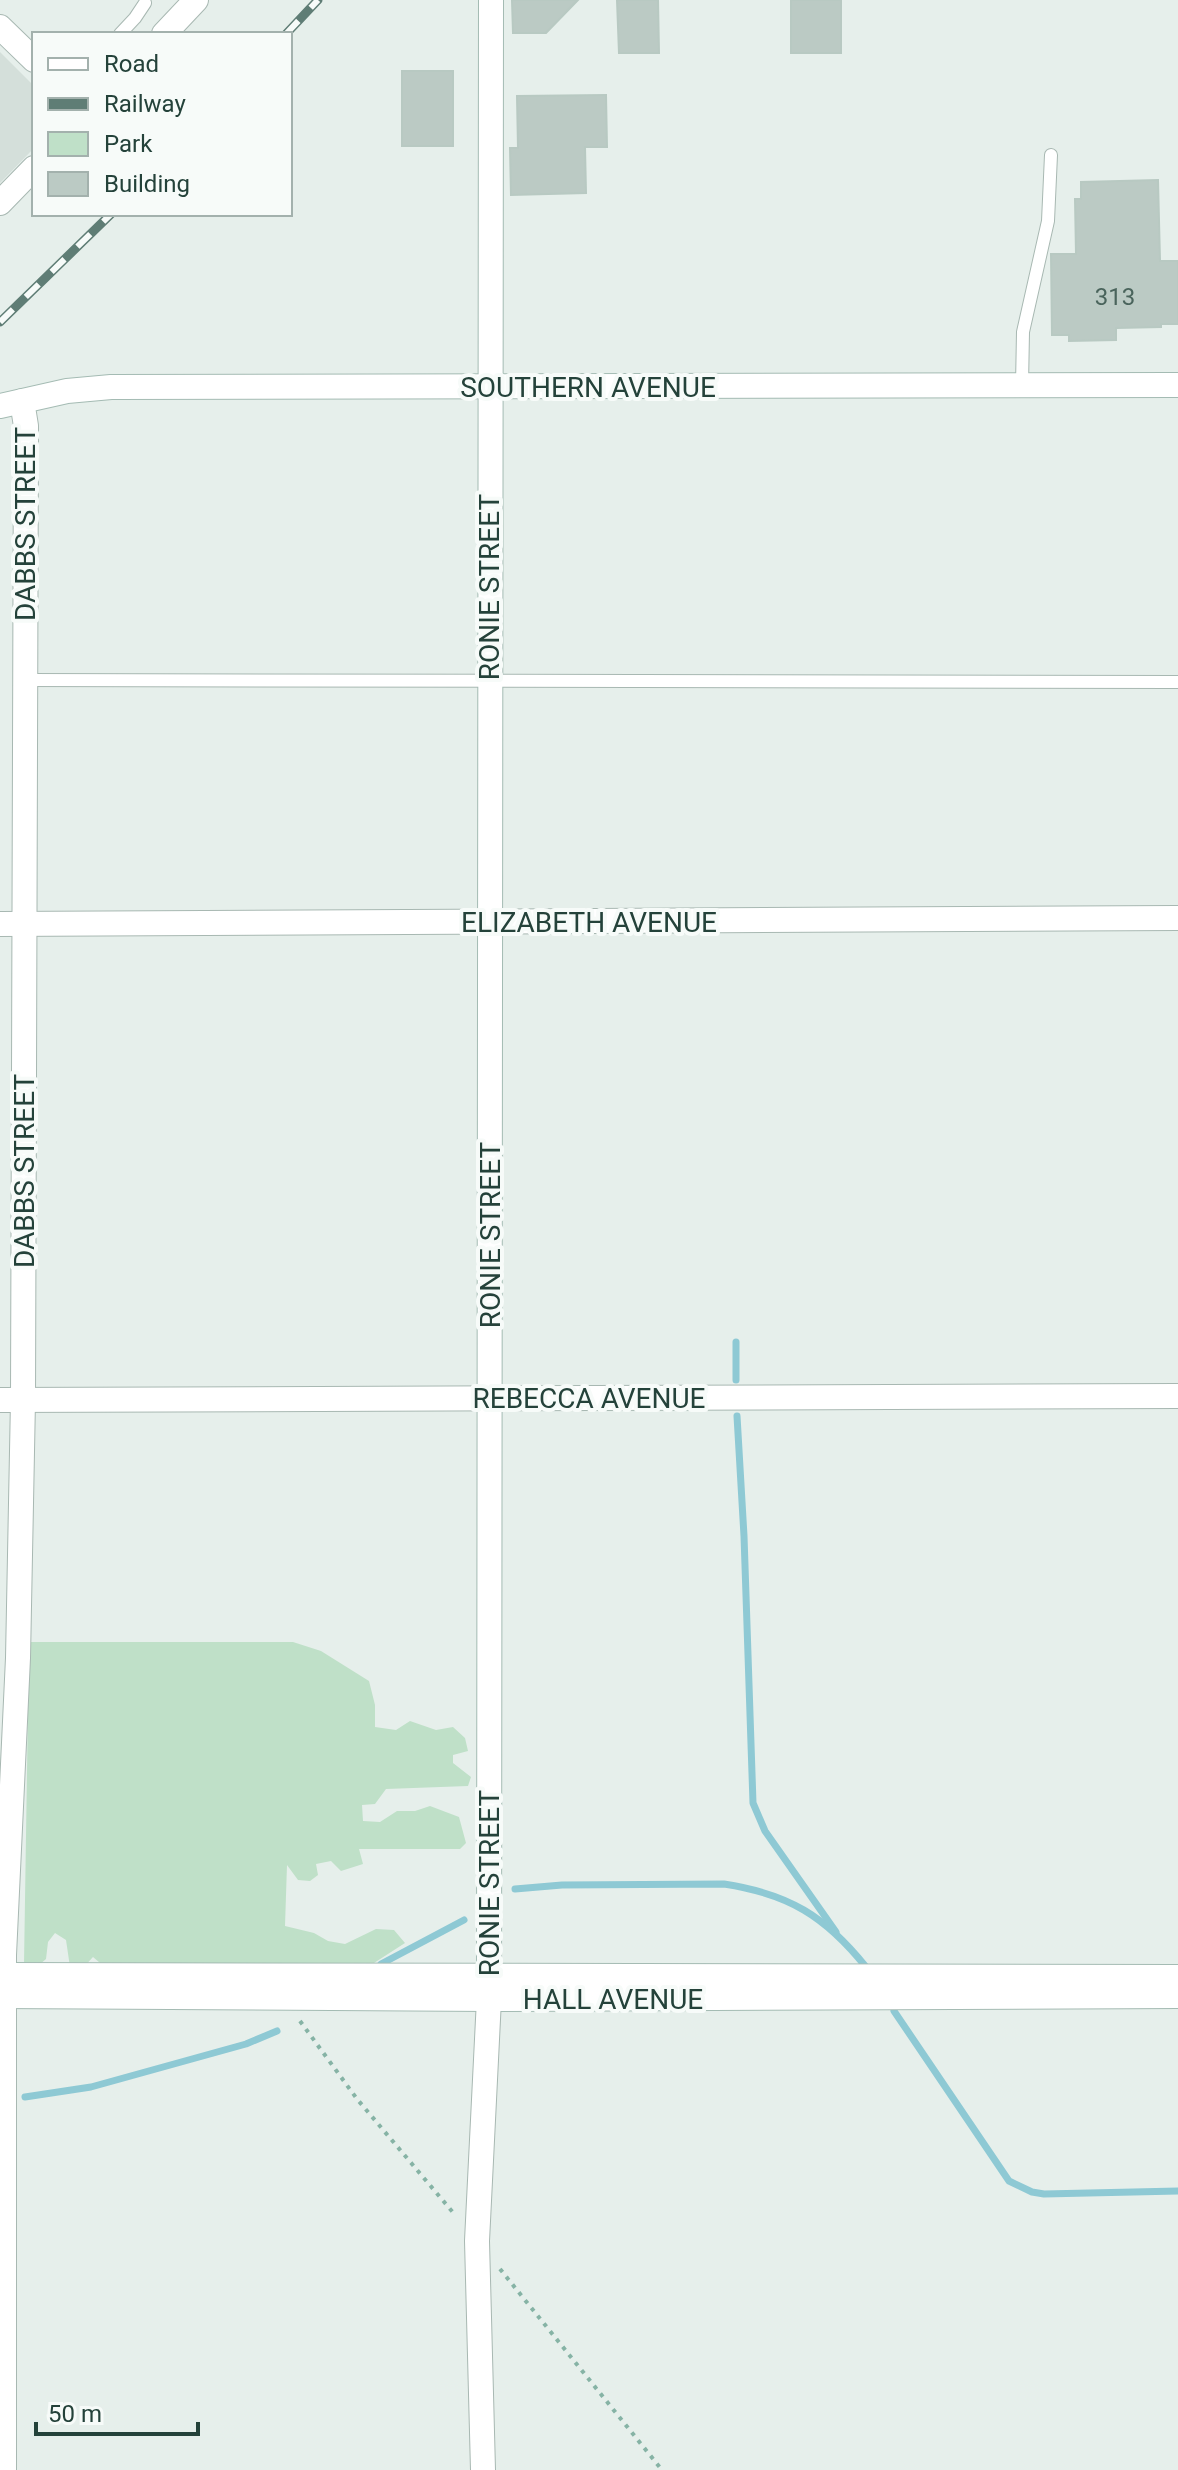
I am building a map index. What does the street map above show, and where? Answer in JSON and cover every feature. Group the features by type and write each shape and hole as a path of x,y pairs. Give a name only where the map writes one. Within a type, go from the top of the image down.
{"street":[{"path":"166,32 196,0"},
{"name":"RONIE STREET","path":"483,2470 477,2241 489,1988 491,0"},
{"path":"0,27 32,58"},
{"path":"0,203 32,170"},
{"name":"SOUTHERN AVENUE","path":"11,404 67,391 111,387 1178,385"},
{"name":"DABBS STREET","path":"4,2470 2,1985 18,1658 11,1400 26,924 26,426 11,404"},
{"name":"ELIZABETH AVENUE","path":"0,924 1178,918"},
{"name":"REBECCA AVENUE","path":"11,1400 1178,1396"},
{"name":"HALL AVENUE","path":"489,1988 1178,1977"},
{"name":"HALL AVENUE","path":"2,1985 1178,1996"}],"lane":[{"path":"126,32 145,3"},
{"path":"1022,385 1023,332 1048,221 1051,155"},
{"path":"26,680 1178,682"}],"shaded area":[{"path":"0,52 32,84 32,150 0,183"}],"green space":[{"path":"29,1642 293,1642 321,1651 369,1681 375,1705 375,1727 396,1730 410,1721 436,1730 453,1727 465,1738 468,1751 453,1755 453,1763 471,1777 468,1786 386,1789 375,1804 362,1805 363,1821 380,1822 397,1811 415,1811 430,1806 459,1817 466,1843 460,1849 359,1849 363,1864 341,1871 331,1861 316,1864 318,1875 310,1881 298,1880 287,1865 285,1926 345,1944 376,1929 394,1930 405,1943 360,1972 106,1968 93,1957 81,1970 70,1967 66,1940 55,1933 48,1942 46,1959 33,1970 24,1965"}],"building":[{"path":"512,0 578,0 546,33 513,33"},
{"path":"617,0 658,0 659,53 619,53"},
{"path":"791,0 841,0 841,53 791,53"},
{"path":"402,71 453,71 453,146 402,146"},
{"path":"606,95 607,147 585,147 586,193 511,195 510,148 518,148 517,96"},
{"path":"1158,180 1160,261 1178,261 1178,324 1116,328 1116,340 1069,341 1069,335 1052,335 1051,254 1076,254 1075,199 1081,199 1081,182"}],"waterway":[{"path":"736,1342 736,1380"},
{"path":"737,1416 753,1803 765,1831 836,1932"},
{"path":"515,1889 562,1885 724,1884 747,1888 804,1910 836,1934 866,1967"},
{"path":"381,1964 464,1920"},
{"path":"894,2011 1009,2181 1044,2194 1178,2191"},
{"path":"25,2097 91,2087 246,2044 277,2031"}],"railway":[{"path":"288,32 318,0"},
{"path":"0,322 109,216"}]}
